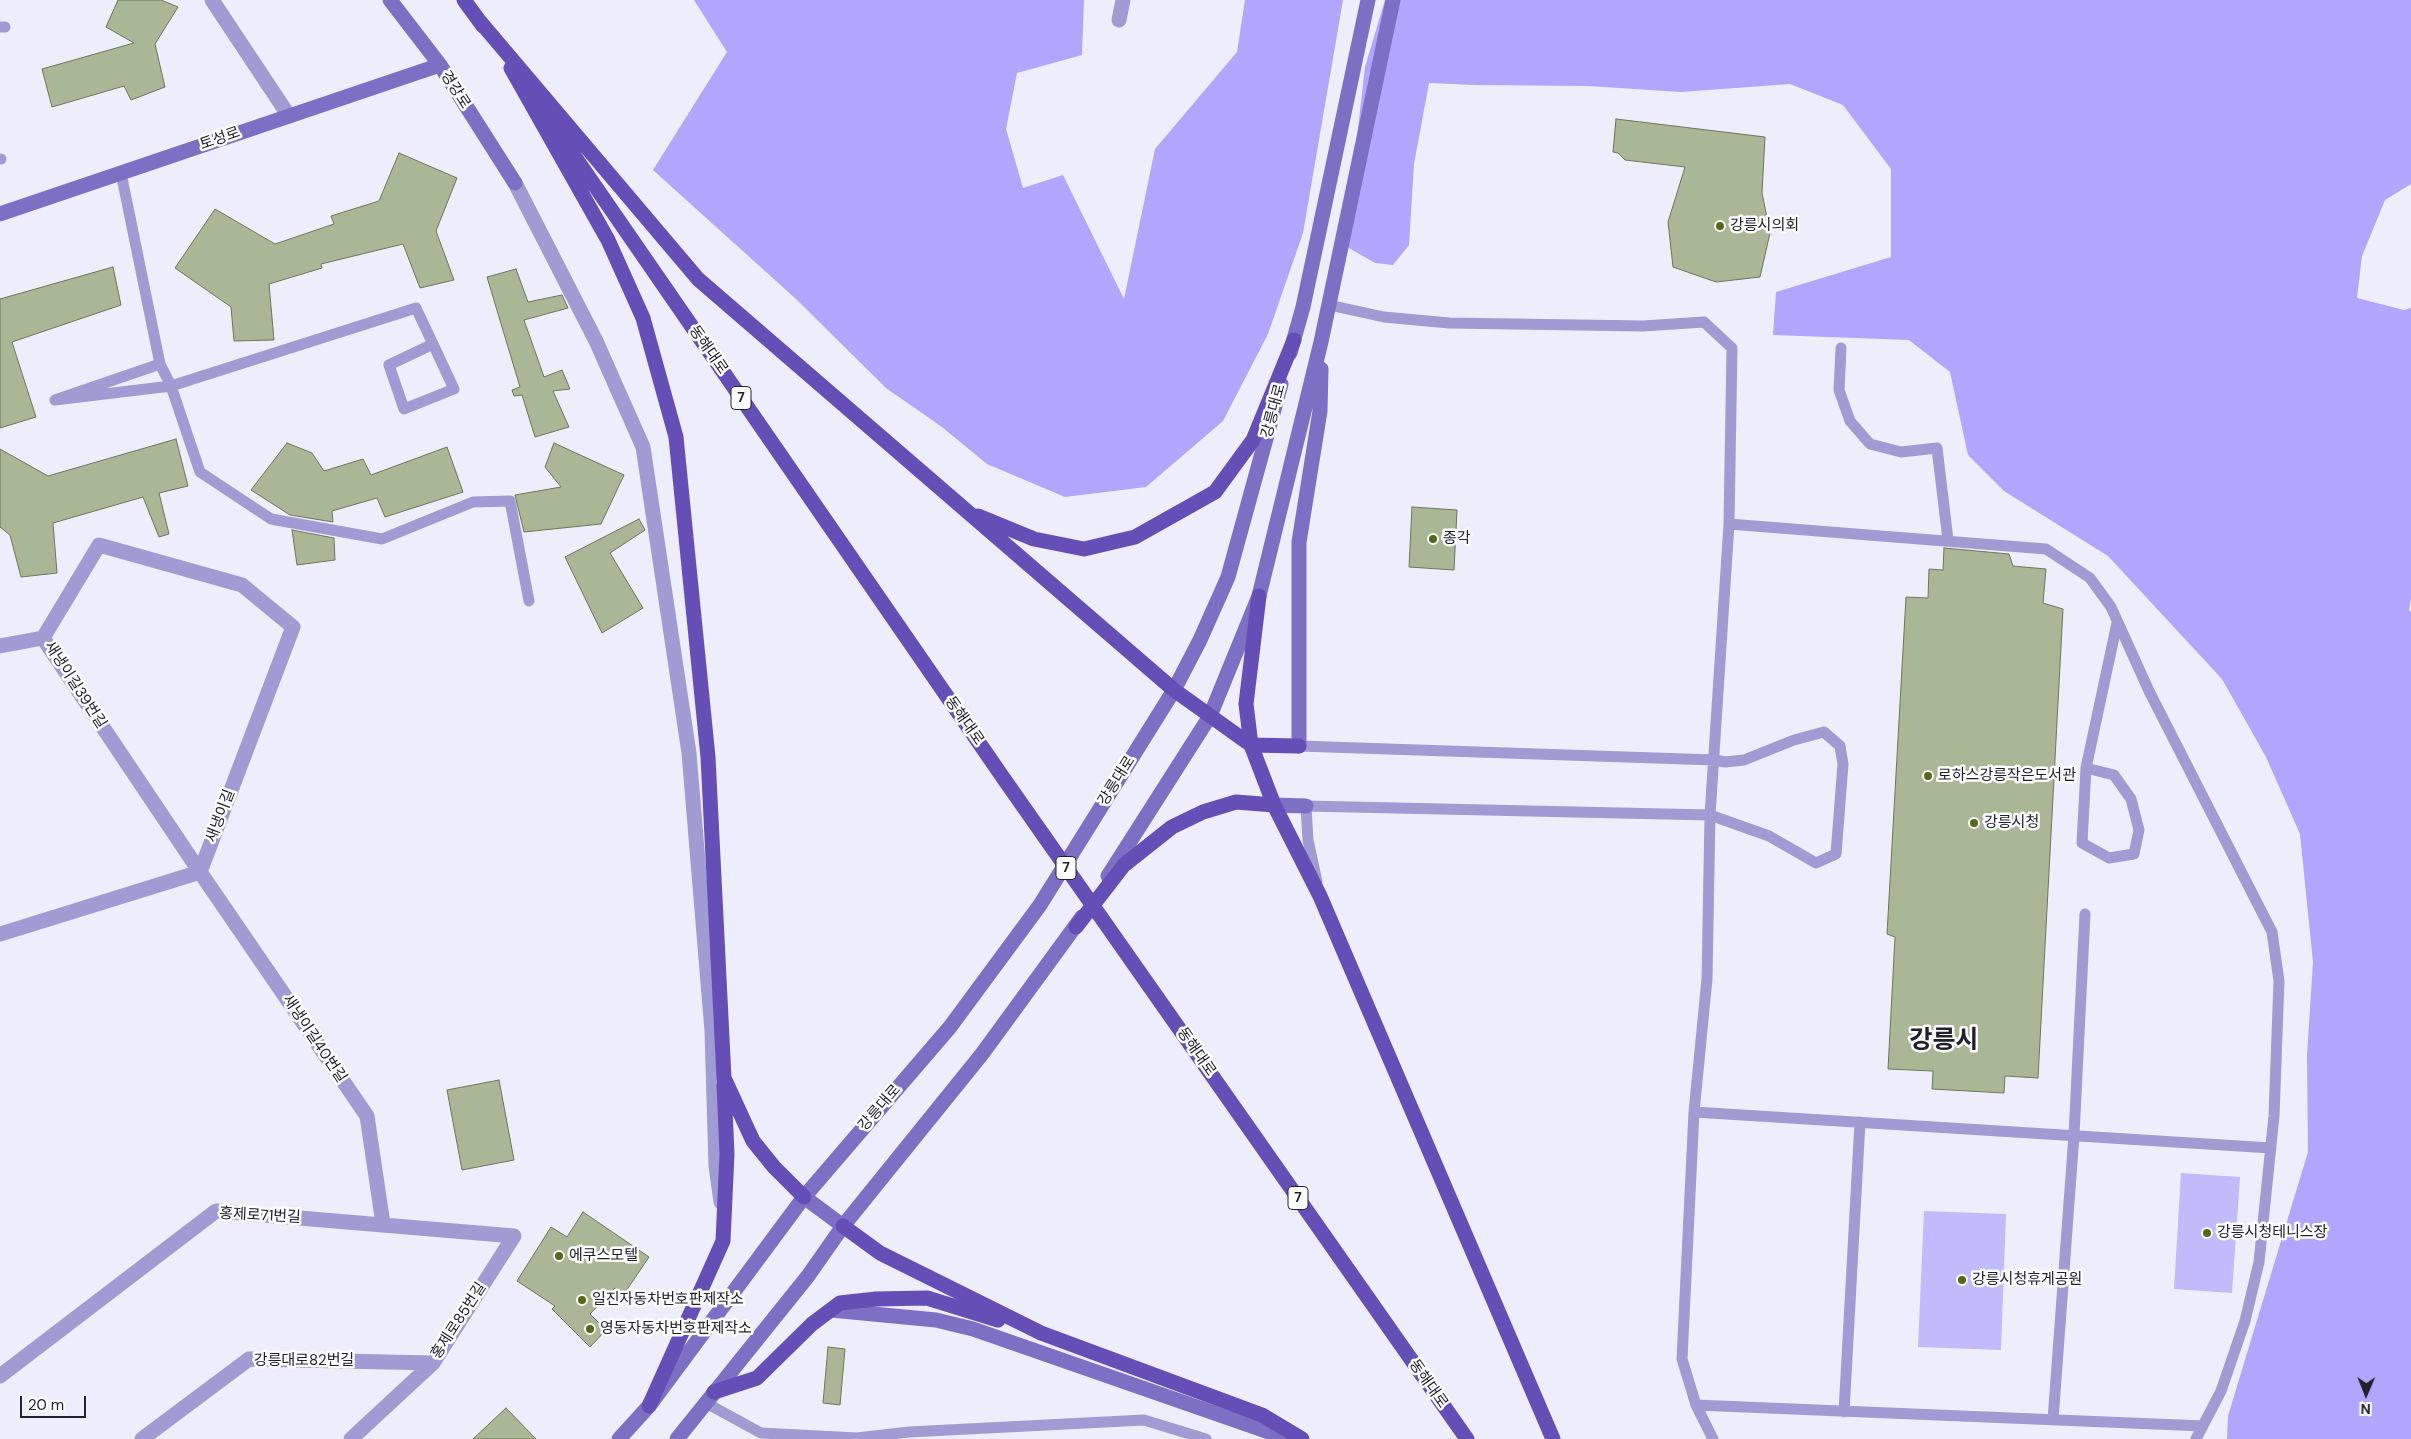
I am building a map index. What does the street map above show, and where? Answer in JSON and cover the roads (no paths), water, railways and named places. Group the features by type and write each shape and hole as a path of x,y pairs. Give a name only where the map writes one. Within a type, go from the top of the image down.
{"main road":[{"name":"동해대로","path":"464,0 499,47 1004,779 1467,1439"},
{"path":"477,18 698,279 964,511 1174,690 1251,745 1299,746"},
{"path":"499,47 608,240 643,318 676,437 708,757 727,1154 723,1242 649,1406"},
{"path":"964,511 1034,538 1084,549 1135,537 1215,492 1253,440 1294,340"},
{"path":"1259,596 1246,704 1251,745 1274,804 1320,896 1553,1439"},
{"path":"1076,927 1124,865 1172,827 1203,812 1236,802 1274,804"},
{"path":"724,1078 753,1141 774,1167 804,1197"},
{"path":"844,1226 880,1253 1041,1333"},
{"path":"710,1398 757,1378 812,1324 840,1303 927,1298 1041,1333 1262,1415 1302,1439"}],"street":[{"path":"212,0 289,116"},
{"name":"경강로","path":"390,0 440,65 515,183 596,341 643,447 689,753 712,1031 716,1166 724,1218"},
{"path":"1119,20 1123,0"},
{"name":"강릉대로","path":"619,1439 649,1406 804,1197 950,1027 1040,905 1174,690 1200,640 1228,577 1303,306 1368,0"},
{"name":"강릉대로","path":"677,1439 982,1054 1076,927 1210,716 1259,596 1321,342 1393,0"},
{"name":"토성로","path":"0,214 440,65"},
{"path":"1299,746 1298,542 1320,411 1321,342"},
{"name":"새냉이길39번길","path":"200,872 43,638 98,545 242,585"},
{"name":"새냉이길","path":"200,872 293,627 242,585"},
{"path":"0,646 43,638"},
{"path":"1274,804 1306,806"},
{"path":"0,934 200,872"},
{"name":"새냉이길40번길","path":"200,872 367,1116 383,1224"},
{"path":"804,1197 844,1226"},
{"name":"홍제로71번길","path":"0,1376 216,1210 514,1236"},
{"name":"홍제로85번길","path":"351,1439 433,1363 514,1236"},
{"path":"831,1310 936,1320 973,1329 1291,1439"},
{"name":"강릉대로82번길","path":"142,1439 249,1359 433,1363"},
{"path":"1262,1415 1291,1439"}],"lane":[{"path":"121,173 160,364 171,386 200,472 272,519 382,539 473,502 510,501 529,601"},
{"path":"1329,305 1384,317 1449,323 1644,326 1704,322 1732,348 1728,524 1715,760 1710,815 1708,979 1694,1112 1682,1359 1696,1405 1713,1439"},
{"path":"160,364 55,400 171,386 416,308 454,388 404,409 389,365 433,344"},
{"path":"1841,348 1839,390 1850,421 1870,444 1901,452 1937,448 1948,540"},
{"path":"1728,524 2046,549 2090,578 2111,607 2149,691 2272,932 2279,981 2271,1148 2259,1262 2249,1304 2221,1391 2196,1439"},
{"path":"2086,768 2114,775 2131,799 2139,830 2134,854 2110,858 2082,843 2086,768 2117,623"},
{"path":"1299,746 1715,760 1725,762 1744,760 1794,740 1824,732 1840,746 1843,764 1836,854 1816,862 1769,836 1710,815 1306,806 1308,840 1320,896"},
{"path":"2053,1420 2074,1136 2084,914"},
{"path":"1694,1112 2271,1148"},
{"path":"1844,1412 1860,1122"},
{"path":"710,1398 761,1433 857,1438 909,1432 1144,1420 1206,1439"},
{"path":"1696,1405 2203,1426"}],"place":[{"name":"강릉시의회","path":"1720,226"},
{"name":"종각","path":"1433,539"},
{"name":"로하스강릉작은도서관","path":"1928,776"},
{"name":"강릉시청","path":"1974,823"},
{"name":"강릉시청테니스장","path":"2207,1233"},
{"name":"에쿠스모텔","path":"559,1256"},
{"name":"강릉시청휴게공원","path":"1962,1280"},
{"name":"일진자동차번호판제작소","path":"582,1300"},
{"name":"영동자동차번호판제작소","path":"590,1329"}],"district":[{"name":"강릉시","path":"1944,1041"}]}
